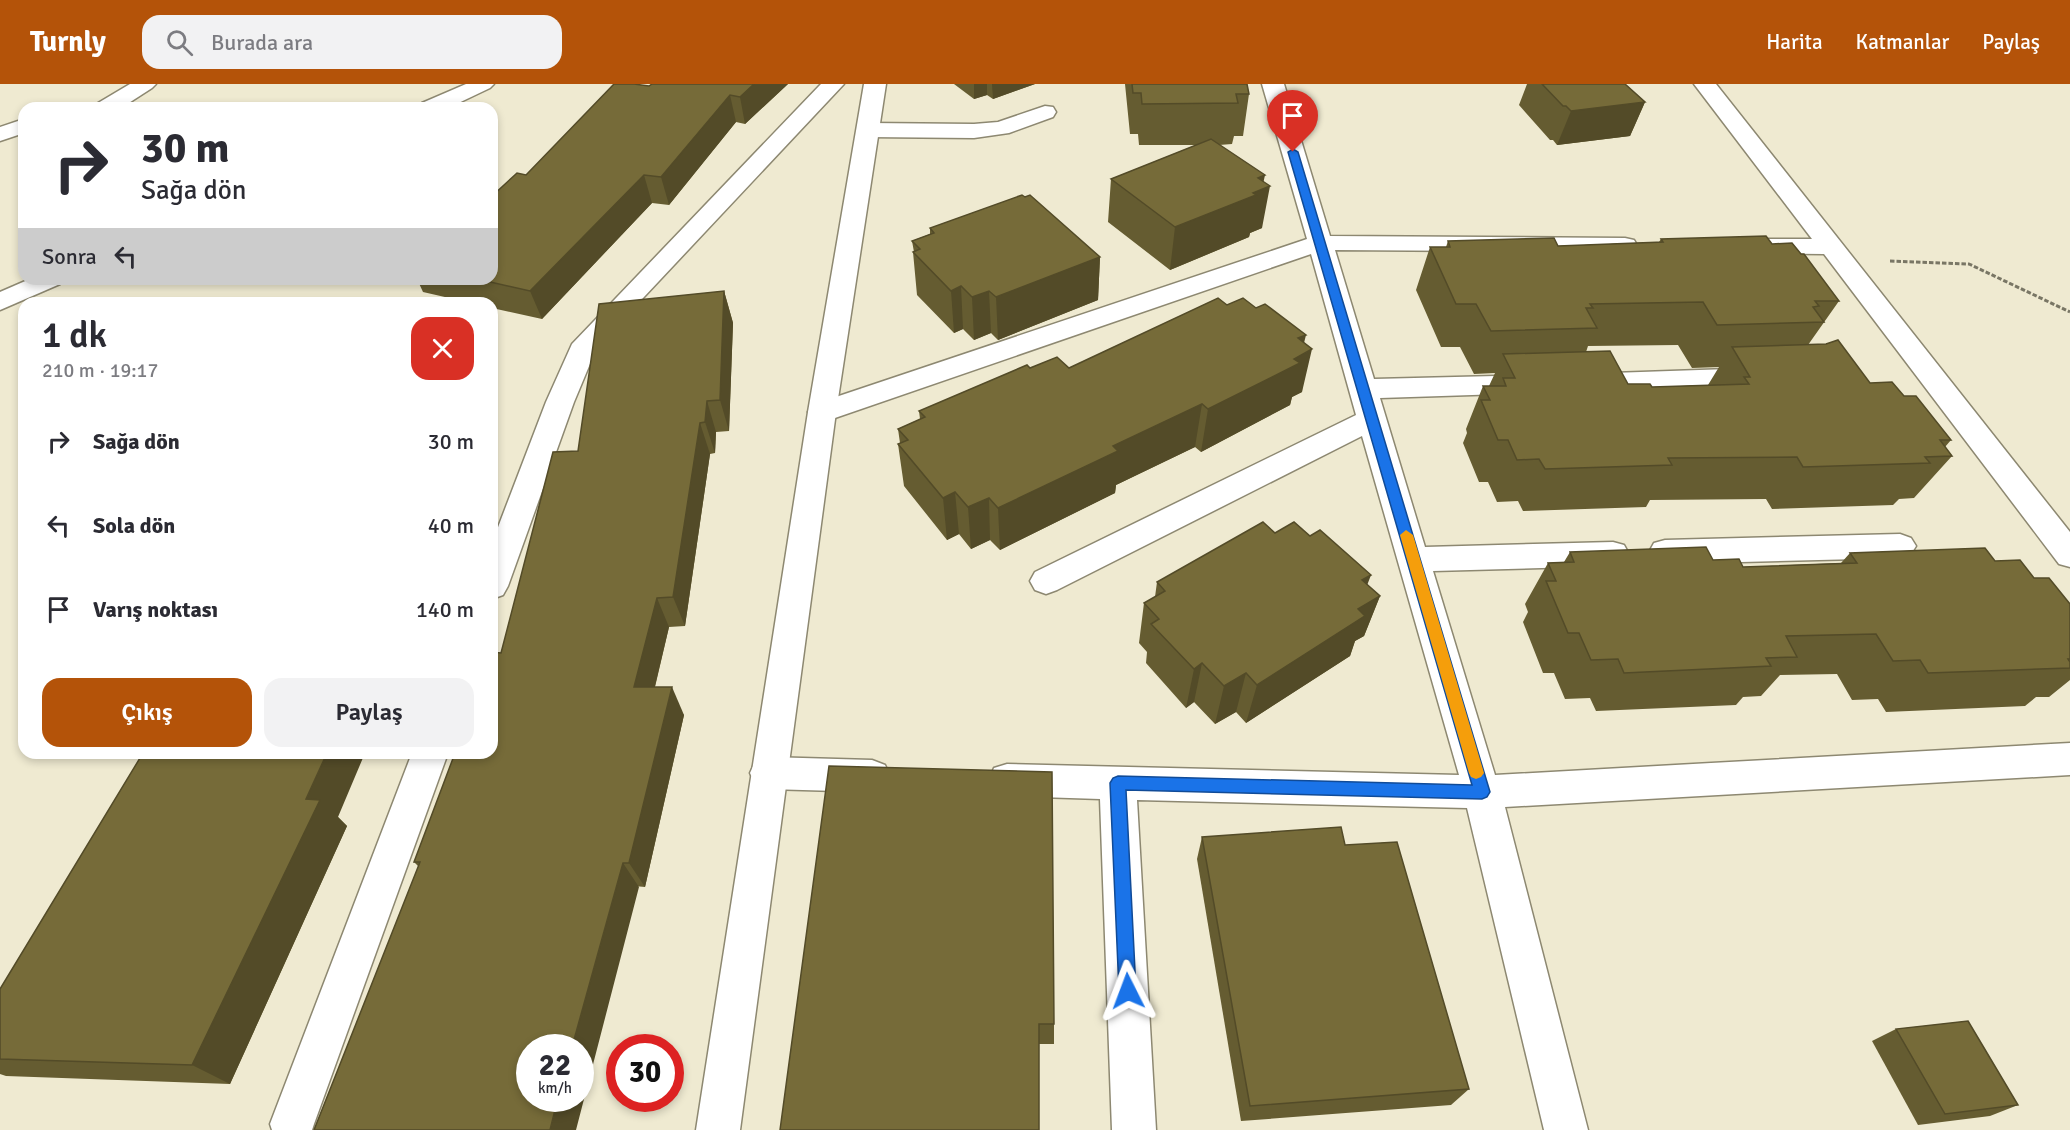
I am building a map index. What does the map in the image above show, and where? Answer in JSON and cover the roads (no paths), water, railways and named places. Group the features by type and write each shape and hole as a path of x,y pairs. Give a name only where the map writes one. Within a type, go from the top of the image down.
{"street":[{"path":"116,102 145,84"},
{"path":"443,102 483,84"},
{"path":"498,570 560,402 585,344 833,84"},
{"path":"718,1130 822,412 875,84"},
{"path":"1273,84 1482,792 1566,1130"},
{"path":"1705,84 2070,555"},
{"path":"868,130 974,131 1001,128 1045,112"},
{"path":"0,134 18,128"},
{"path":"822,412 1320,243 1653,245"},
{"path":"1724,246 1836,253"},
{"path":"0,302 38,285"},
{"path":"1046,580 1368,404 1784,377"},
{"path":"1413,559 1900,546"},
{"path":"292,1124 428,759"},
{"path":"978,779 1482,792 2070,759"},
{"path":"768,773 908,777"},
{"path":"1118,783 1134,1130"}]}
